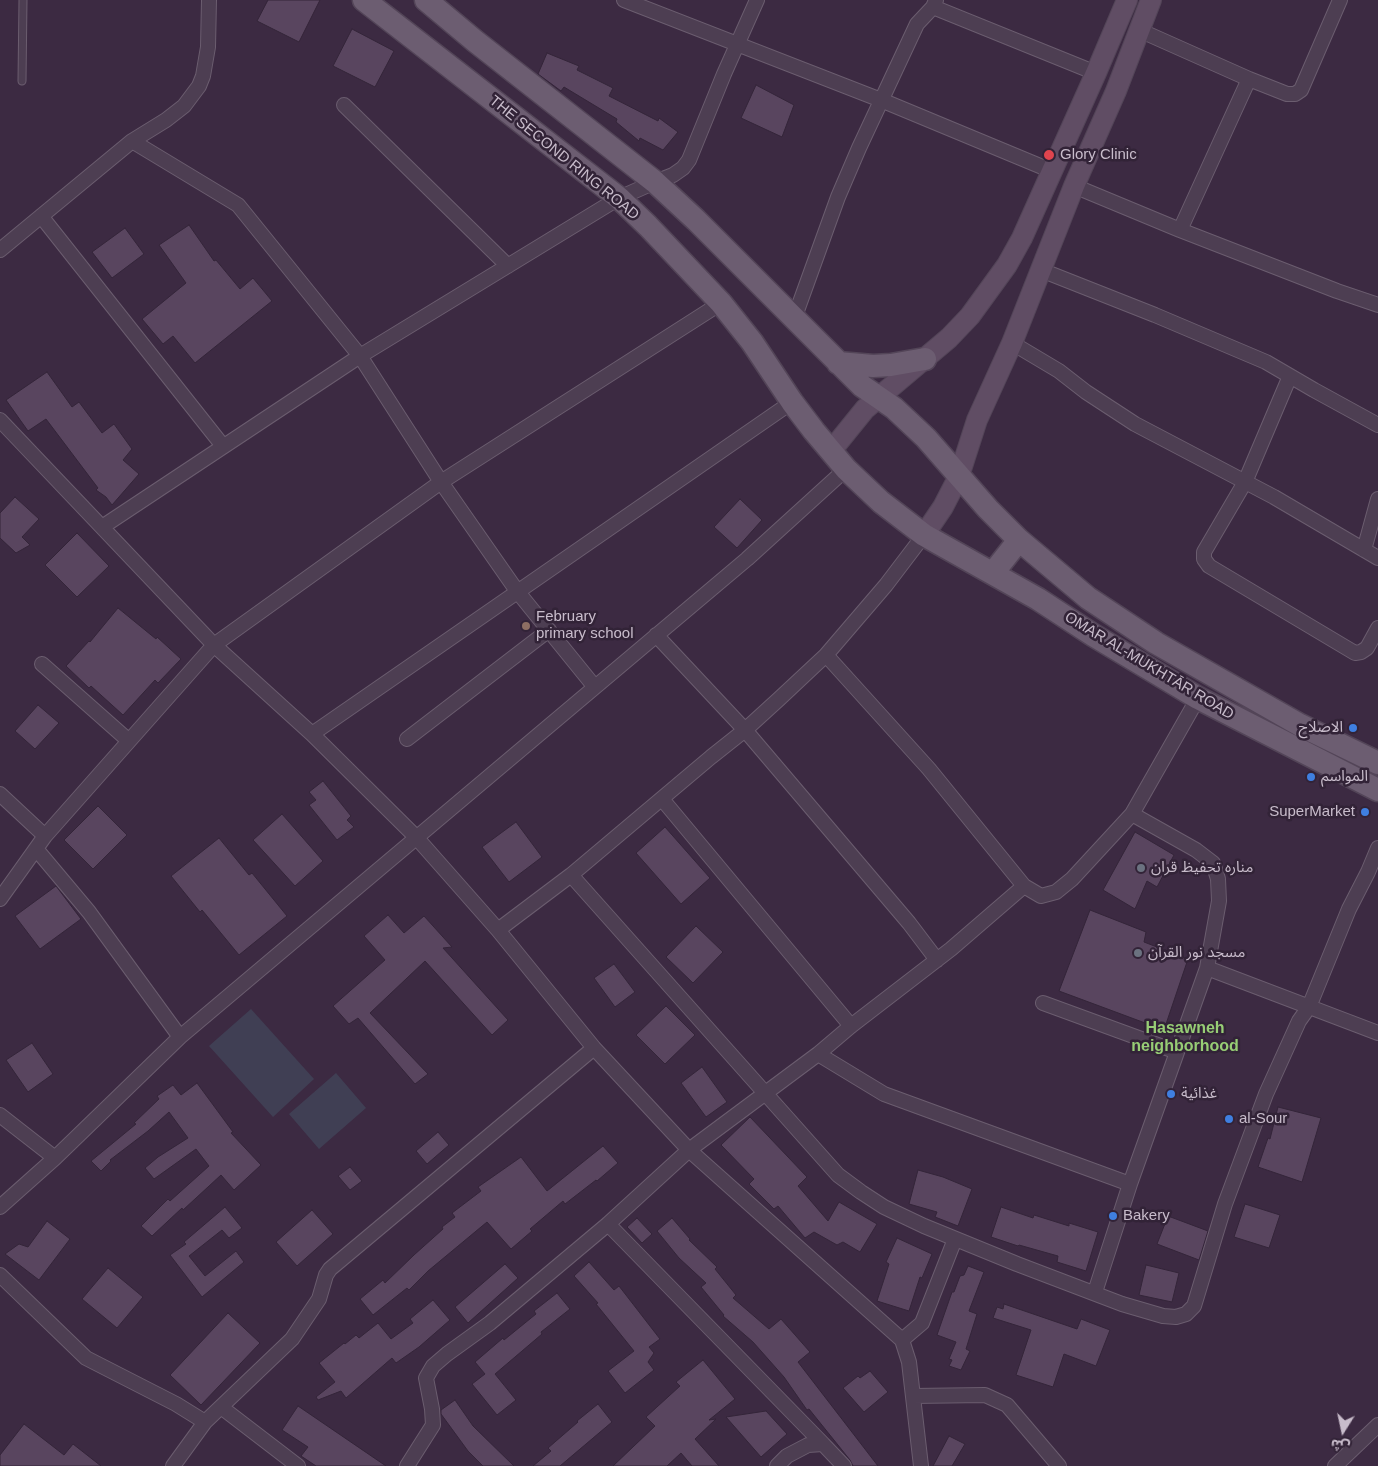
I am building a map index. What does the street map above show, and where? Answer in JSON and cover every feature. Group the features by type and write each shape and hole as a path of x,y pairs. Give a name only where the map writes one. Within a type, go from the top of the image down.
{"main road":[{"name":"THE SECOND RING ROAD","path":"364,0 619,198 720,303 752,342 792,402 846,469 881,502 924,535"},
{"path":"426,0 654,182 696,220 862,386 908,421 926,438 958,476"},
{"path":"831,451 852,423 878,397 925,359 970,316 990,291 1022,238 1127,0"},
{"path":"924,535 943,507 958,476 978,420 1012,343 1074,186 1116,91 1151,0"},
{"path":"838,363 873,366 925,359"},
{"name":"OMAR AL-MUKHTĀR ROAD","path":"958,476 1020,540 1088,598 1156,643 1300,725 1378,763"},
{"name":"OMAR AL-MUKHTĀR ROAD","path":"924,535 1038,599 1093,635 1198,698 1378,790"},
{"path":"993,573 1020,540"}],"street":[{"path":"0,250 132,141 166,120 184,106 199,86 203,76 208,48 208,0"},
{"path":"624,0 881,100 1052,171"},
{"path":"102,527 360,356 619,198 673,175 683,168 689,160 757,0"},
{"path":"1139,30 1249,79 1287,94 1295,94 1301,90 1340,0"},
{"path":"794,319 838,197 881,100 917,24 935,4 1096,73"},
{"path":"1180,230 1249,79"},
{"path":"344,105 508,266"},
{"path":"132,141 238,205 360,356 441,482 517,591 594,686"},
{"path":"1074,186 1180,230 1378,305"},
{"path":"41,216 223,446"},
{"path":"1041,270 1266,362 1378,425"},
{"path":"0,900 37,850 45,836 214,645 441,482 720,303"},
{"path":"1012,343 1059,371 1086,392 1135,424 1245,482 1378,558"},
{"path":"1290,376 1245,482 1204,552 1204,559 1209,566 1355,653 1367,648 1378,628"},
{"path":"312,734 792,402"},
{"path":"2,426 102,527 214,645 312,734 416,837 498,930 594,1048 689,1150 902,1340 909,1362 921,1466"},
{"path":"0,1207 55,1158 180,1037 594,686 747,559 846,469"},
{"path":"1364,550 1378,499"},
{"path":"498,930 570,875 710,757 745,730 826,655 886,585 924,535"},
{"path":"407,739 549,630"},
{"path":"656,635 745,730 909,923 937,960"},
{"path":"826,655 929,769 1024,886 1041,896 1056,892 1072,879 1132,814 1198,698"},
{"path":"42,664 129,741"},
{"path":"0,794 45,836"},
{"path":"662,799 851,1026"},
{"path":"1096,1292 1130,1184 1207,968 1219,901 1218,879 1213,863 1196,850 1132,814"},
{"path":"570,875 838,1176 884,1207 955,1239 1017,1264 1096,1292 1122,1304 1163,1316 1176,1317 1186,1314 1194,1306 1225,1204 1266,1094 1299,1021 1309,1007 1349,909 1378,848"},
{"path":"37,850 89,912 180,1037"},
{"path":"407,1466 433,1425 426,1378 433,1366 490,1323 608,1224 689,1150 764,1092 818,1054 851,1026 937,960 1024,886"},
{"path":"1207,968 1378,1033"},
{"path":"1043,1002 1177,1052"},
{"path":"173,1466 205,1422 292,1339 319,1299 326,1275 330,1269 594,1048"},
{"path":"818,1054 884,1094 1130,1184"},
{"path":"0,1115 55,1158"},
{"path":"608,1224 844,1466"},
{"path":"902,1340 922,1323 955,1239"},
{"path":"0,1275 86,1358 176,1404 205,1422"},
{"path":"913,1396 985,1395 1007,1405 1059,1466"},
{"path":"221,1407 298,1466"},
{"path":"1335,1466 1378,1426"},
{"path":"777,1466 787,1456 808,1444 823,1444"}],"lane":[{"path":"22,81 23,0"}],"shaded area":[{"path":"251,1009 314,1079 273,1117 209,1046"},
{"path":"336,1073 366,1108 319,1149 289,1114"}],"building":[{"path":"268,0 320,0 299,42 257,21"},
{"path":"352,29 394,51 375,87 333,66"},
{"path":"547,53 579,66 577,70 613,88 609,96 658,121 659,118 678,132 663,150 640,138 639,141 616,122 617,119 564,87 561,91 538,74"},
{"path":"756,85 794,105 782,137 741,118"},
{"path":"189,225 214,261 216,260 240,289 253,278 272,301 195,363 173,336 163,344 142,319 186,283 159,245"},
{"path":"125,228 144,254 112,278 92,252"},
{"path":"47,372 72,407 79,402 102,433 114,424 132,449 123,460 139,474 112,505 106,497 96,490 98,488 46,419 28,431 6,400"},
{"path":"15,497 39,519 22,537 30,545 16,553 0,538 0,513"},
{"path":"740,499 762,520 737,548 714,527"},
{"path":"77,533 109,566 77,597 45,565"},
{"path":"118,608 156,639 157,637 181,659 158,683 155,680 123,715 91,686 89,688 66,666 90,642"},
{"path":"38,705 59,723 35,749 15,731"},
{"path":"323,781 351,816 347,820 354,827 337,840 309,805 316,800 309,792"},
{"path":"98,806 127,835 93,869 64,840"},
{"path":"282,814 323,861 295,886 253,840"},
{"path":"516,822 542,857 509,882 482,847"},
{"path":"665,827 710,878 681,904 636,853"},
{"name":"مناره تحفيظ قران","path":"1135,832 1174,855 1157,887 1147,881 1135,909 1103,890"},
{"path":"219,838 249,875 252,873 287,916 239,955 202,910 200,912 171,876"},
{"path":"56,886 81,919 40,949 15,916"},
{"path":"1090,910 1146,932 1144,942 1188,959 1164,1030 1059,991"},
{"path":"388,915 404,933 424,916 452,947 443,948 508,1020 492,1035 425,961 370,1013 428,1074 415,1084 358,1018 349,1024 333,1006 385,960 364,936"},
{"path":"696,926 723,952 693,983 666,957"},
{"path":"614,964 635,992 615,1007 594,978"},
{"path":"666,1006 695,1035 665,1064 636,1035"},
{"path":"32,1043 53,1074 28,1092 6,1060"},
{"path":"702,1067 727,1102 706,1117 681,1083"},
{"path":"197,1083 233,1132 231,1133 261,1165 234,1190 221,1175 152,1236 141,1226 168,1199 170,1201 209,1166 196,1149 154,1179 145,1168 158,1157 188,1138 169,1112 110,1160 101,1171 91,1161 136,1124 134,1123 159,1099 157,1096 173,1085 181,1095"},
{"path":"1278,1107 1321,1118 1302,1182 1258,1167 1268,1138 1270,1139"},
{"path":"750,1117 807,1177 798,1186 828,1221 839,1202 877,1224 860,1252 843,1242 837,1245 814,1232 805,1238 778,1206 774,1209 749,1184 754,1179 721,1145"},
{"path":"438,1132 449,1145 427,1164 416,1151"},
{"path":"603,1146 618,1163 565,1204 563,1201 530,1229 532,1231 511,1249 487,1222 428,1271 409,1290 407,1288 373,1315 360,1299 383,1280 385,1283 443,1229 442,1227 455,1217 452,1213 481,1191 478,1187 521,1157 547,1191"},
{"path":"350,1167 362,1181 350,1190 338,1176"},
{"path":"918,1170 943,1177 972,1189 958,1226 935,1217 937,1212 909,1204"},
{"path":"1245,1204 1280,1215 1269,1248 1234,1237"},
{"path":"225,1207 242,1228 229,1238 222,1230 189,1256 205,1276 236,1251 244,1262 202,1297 170,1255 186,1244 184,1242"},
{"path":"1001,1207 1033,1218 1034,1215 1069,1226 1069,1223 1098,1232 1086,1271 1057,1262 1058,1256 991,1237"},
{"path":"312,1210 333,1234 297,1266 276,1242"},
{"path":"1168,1216 1208,1231 1199,1260 1157,1244"},
{"path":"637,1218 652,1234 642,1243 627,1227"},
{"path":"672,1218 689,1240 717,1267 715,1269 736,1295 733,1298 769,1329 781,1319 810,1352 798,1362 878,1466 853,1466 809,1409 807,1410 784,1377 753,1342 723,1316 701,1287 706,1283 679,1258 657,1231"},
{"path":"47,1221 70,1239 39,1280 5,1254 19,1244 28,1247"},
{"path":"897,1238 932,1254 922,1278 920,1277 909,1311 877,1301 889,1264 886,1262"},
{"path":"589,1262 614,1290 619,1286 660,1339 649,1347 654,1353 648,1362 654,1370 625,1393 608,1371 634,1351 596,1304 598,1303 574,1276"},
{"path":"505,1264 518,1278 468,1323 455,1307"},
{"path":"1146,1265 1179,1273 1172,1302 1139,1295"},
{"path":"968,1266 984,1272 969,1311 977,1314 966,1349 970,1351 961,1370 949,1366 952,1360 949,1359 956,1342 937,1335 952,1292 954,1292 960,1276 964,1275"},
{"path":"108,1268 143,1297 117,1328 82,1299"},
{"path":"557,1293 570,1309 541,1332 542,1334 495,1374 516,1400 497,1415 472,1384 485,1374 475,1362 503,1338 504,1340 536,1314 534,1311"},
{"path":"433,1300 450,1320 419,1347 396,1363 392,1358 346,1398 341,1391 318,1400 316,1397 335,1382 319,1363 344,1343 356,1335 359,1338 378,1323 391,1339 413,1323 410,1319"},
{"path":"1004,1304 1077,1329 1081,1319 1110,1330 1096,1366 1064,1354 1053,1387 1016,1375 1031,1330 993,1318 997,1307 1003,1309"},
{"path":"228,1313 260,1343 201,1405 170,1375"},
{"path":"703,1360 735,1399 709,1420 716,1419 695,1439 719,1466 692,1466 681,1453 667,1466 613,1466 655,1426 646,1417 680,1386 676,1382"},
{"path":"870,1371 888,1392 864,1412 843,1388 858,1376 860,1378"},
{"path":"455,1400 473,1426 514,1466 483,1466 468,1451 441,1414 441,1410"},
{"path":"598,1404 612,1422 560,1466 533,1466 551,1451 548,1448"},
{"path":"298,1406 386,1466 316,1466 301,1456 308,1447 282,1430"},
{"path":"766,1411 787,1434 761,1457 726,1417"},
{"path":"24,1424 64,1455 73,1444 101,1466 0,1466 0,1455"},
{"path":"949,1436 965,1444 952,1466 933,1466"}],"place":[{"name":"Glory Clinic","path":"1049,155"},
{"name":"February primary school","path":"526,626"},
{"name":"الاصلاح","path":"1353,728"},
{"name":"المواسم","path":"1311,777"},
{"name":"SuperMarket","path":"1365,812"},
{"name":"مناره تحفيظ قران","path":"1141,868"},
{"name":"مسجد نور القرآن","path":"1138,953"},
{"name":"غذائية","path":"1171,1094"},
{"name":"al-Sour","path":"1229,1119"},
{"name":"Bakery","path":"1113,1216"}],"district":[{"name":"Hasawneh neighborhood","path":"1185,1038"}]}
